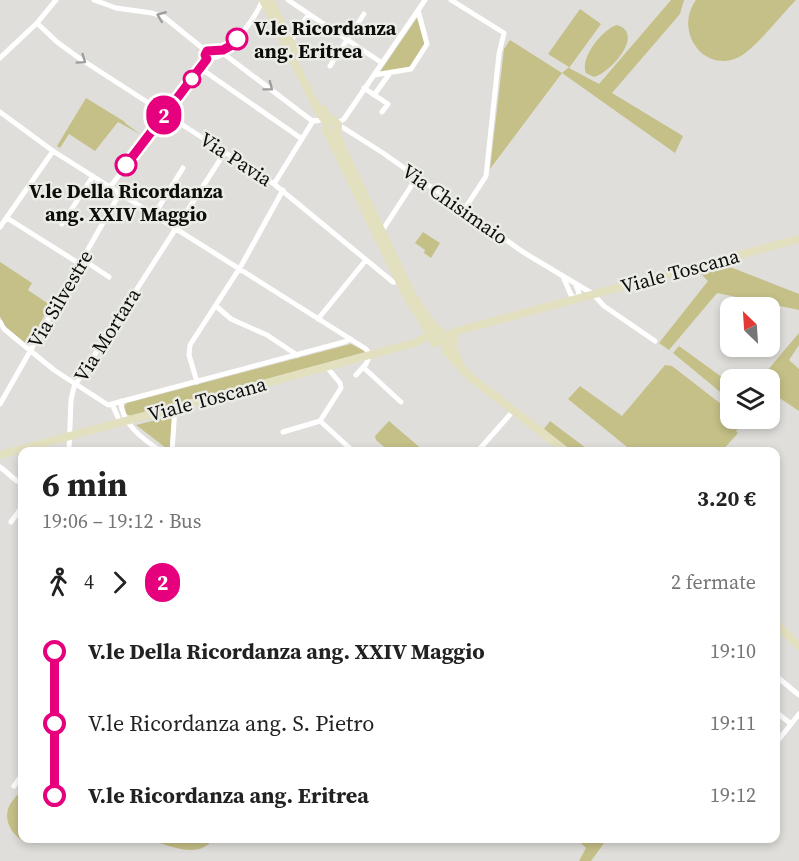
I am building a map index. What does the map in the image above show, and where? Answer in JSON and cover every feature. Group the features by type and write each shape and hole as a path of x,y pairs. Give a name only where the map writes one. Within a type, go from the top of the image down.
{"street":[{"path":"0,58 37,23 55,0"},
{"path":"94,0 116,8 164,17 207,51 210,49 215,54 224,54 313,121 333,125 344,119 425,0"},
{"path":"224,54 259,10 263,0"},
{"path":"263,0 333,125 400,282 449,354 466,373 561,447"},
{"path":"270,0 324,112 333,125 412,295 437,337"},
{"path":"288,0 382,63"},
{"path":"451,0 504,33 499,54 486,176 464,210"},
{"path":"374,75 411,69 427,46 418,10"},
{"path":"290,42 309,14"},
{"path":"330,66 364,14"},
{"name":"Via Pavia","path":"37,23 79,58 283,190 393,282 400,282"},
{"path":"207,59 213,59 215,54 232,45"},
{"path":"207,51 205,55 207,59"},
{"path":"110,187 207,59"},
{"path":"200,68 302,139"},
{"path":"374,95 390,73"},
{"path":"364,88 388,104 382,112"},
{"path":"0,112 53,151 367,350 370,355 356,375"},
{"path":"274,184 313,121"},
{"name":"Via Chisimaio","path":"333,125 348,130 563,278 593,294 604,306 655,341"},
{"path":"0,227 53,151"},
{"name":"Via Mortara","path":"68,447 71,400 75,384 225,152"},
{"path":"154,215 183,168"},
{"path":"62,224 93,176"},
{"path":"382,231 417,177"},
{"path":"197,382 189,348 240,269 283,190"},
{"name":"Via Silvestre","path":"0,404 120,193"},
{"path":"7,218 109,277"},
{"name":"Viale Toscana","path":"29,447 799,238"},
{"path":"318,319 366,260"},
{"name":"Via Chisimaio","path":"563,278 576,299"},
{"path":"576,285 579,293 576,299"},
{"path":"562,303 568,286"},
{"path":"216,306 232,320 267,335 297,355"},
{"path":"0,322 2,331 105,404 112,404 123,421 155,447"},
{"path":"456,331 453,348 466,373"},
{"name":"Viale Toscana","path":"112,404 351,339"},
{"path":"283,432 320,421 341,387 326,366"},
{"path":"363,367 401,402"},
{"path":"121,401 123,421"},
{"path":"172,447 175,407"},
{"path":"481,447 514,410"},
{"path":"320,421 349,447"},
{"name":"Viale Toscana","path":"0,455 18,450"},
{"path":"0,467 17,481"},
{"path":"11,522 18,512"},
{"path":"780,628 799,646"},
{"path":"780,679 799,695"},
{"path":"780,738 799,714"},
{"path":"780,715 791,724"},
{"path":"14,786 18,780"}],"shaded area":[{"path":"671,0 684,0 680,14 612,93 683,136 675,153 562,73 569,67 548,54 580,9 601,24 569,68 599,84"},
{"path":"696,0 796,0 752,47 739,57 726,61 715,60 704,55 696,47 691,37 688,25 690,12"},
{"path":"417,18 425,45 410,68 380,72"},
{"path":"617,25 625,30 628,36 622,53 616,62 600,74 594,77 586,73 586,60 594,44"},
{"path":"510,40 562,73 490,169 504,49"},
{"path":"86,98 140,134 118,122 95,151 69,134 60,148 57,146"},
{"path":"423,232 440,243 431,258 415,243"},
{"path":"0,262 32,283 28,290 50,305 28,346 5,326 0,316"},
{"path":"725,265 799,294 799,310 780,306 780,297 736,297 717,293 669,350 659,343 708,281 700,273"},
{"path":"799,333 799,345 789,360 799,369 799,411 780,398 780,369 768,369"},
{"path":"351,344 366,352 131,416 126,414 124,406 127,403"},
{"path":"679,346 720,376 720,392 673,353"},
{"path":"665,365 672,366 720,403 720,429 738,429 736,431 738,433 726,447 627,447 568,399 580,386 622,416"},
{"path":"172,416 170,447 165,447 136,425"},
{"path":"389,421 419,447 384,447 376,440 375,436"},
{"path":"550,421 585,447 566,447 544,429"},
{"path":"18,794 18,838 12,831 7,817 12,801"},
{"path":"159,843 210,843 207,846 191,850"},
{"path":"581,843 604,843 591,861 579,861 586,848"}],"bus line":[{"name":"2","path":"126,165 207,59 205,55 207,51 210,49 223,50 237,39"}],"place":[{"name":"V.le Ricordanza ang. Eritrea","path":"237,39"},
{"name":"V.le Della Ricordanza ang. XXIV Maggio","path":"126,165"}]}
